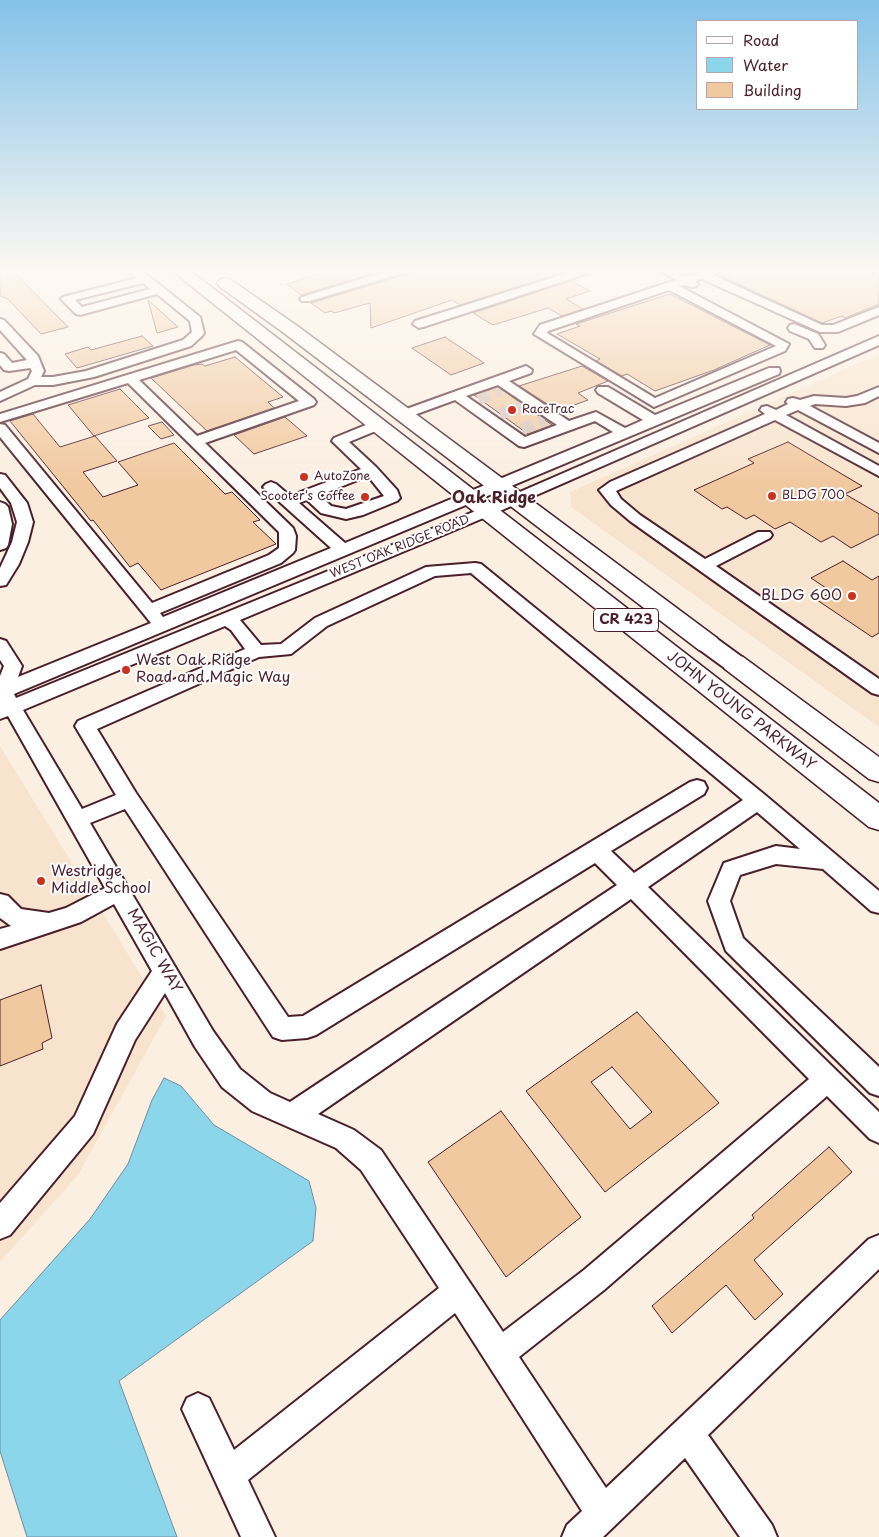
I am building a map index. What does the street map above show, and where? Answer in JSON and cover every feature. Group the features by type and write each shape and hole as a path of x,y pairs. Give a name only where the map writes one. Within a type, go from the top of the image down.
{"highway":[{"name":"JOHN YOUNG PARKWAY","path":"270,341 879,819"},
{"name":"CR 423","path":"306,341 708,644"},
{"name":"CR 423","path":"734,663 879,772"}],"main road":[{"name":"CR 423","path":"708,644 734,663"}],"street":[{"path":"17,341 34,359 38,371 33,381"},
{"path":"0,397 33,381 53,381 88,374 190,341"},
{"path":"551,341 654,403 781,348 782,344 776,341"},
{"path":"798,341 824,347 823,355 753,386 747,390 746,398 879,472"},
{"name":"WEST OAK RIDGE ROAD","path":"3,698 343,550 479,504 507,492 624,433 824,347 843,341"},
{"name":"WEST OAK RIDGE ROAD","path":"3,698 226,618 507,492 746,398 877,341"},
{"path":"0,418 238,345 309,402 196,441"},
{"path":"0,357 9,367 35,363"},
{"path":"525,402 526,370"},
{"path":"0,428 152,615 275,559 287,550 287,531 130,378"},
{"path":"768,388 879,449"},
{"path":"603,390 653,420"},
{"path":"879,391 860,400 846,402 814,400 798,405 614,485 607,490 616,502 635,518 879,688"},
{"path":"403,414 491,414 525,402 568,426"},
{"path":"491,414 524,443 596,416 624,433"},
{"path":"378,425 336,439 375,474 379,498"},
{"path":"288,502 375,474"},
{"path":"325,504 332,496 375,474"},
{"path":"0,478 19,503 25,522 20,542 11,564 0,582"},
{"path":"271,487 343,550"},
{"path":"310,494 325,504 332,513 346,514 358,512 392,498 379,498 345,509 325,504"},
{"path":"0,507 4,524 0,545"},
{"path":"704,566 764,535"},
{"path":"696,788 307,1027 282,1030 129,799 85,726 256,651 285,650 321,622 432,571 476,568 758,801 879,904"},
{"path":"226,618 237,626 256,651"},
{"path":"0,645 13,666 3,698"},
{"name":"MAGIC WAY","path":"3,698 77,819 204,1039 231,1078 261,1102 345,1139 371,1160 603,1514"},
{"path":"77,819 129,799"},
{"path":"292,1116 758,801"},
{"path":"596,851 879,1130"},
{"path":"829,861 776,855 732,869 719,901 734,944 879,1084"},
{"path":"0,939 73,915 118,891"},
{"path":"0,903 14,918 48,923"},
{"path":"0,1225 84,1125 126,1032 166,971"},
{"path":"499,1354 594,1280 828,1079"},
{"path":"579,1537 879,1249"},
{"path":"228,1475 458,1291"},
{"path":"198,1410 258,1537"},
{"path":"687,1432 760,1537"}],"shaded area":[{"path":"879,354 879,727 571,507 570,492"},
{"name":"Westridge Middle School","path":"0,746 166,1016 78,1175 0,1262"}],"water":[{"path":"164,1078 181,1086 214,1125 309,1181 316,1208 313,1241 119,1381 177,1537 27,1537 0,1451 0,1320 90,1219 128,1164 152,1100"}],"building":[{"path":"125,341 147,341 153,346 77,368 65,354 88,347 91,350"},
{"path":"434,341 451,341 484,363 451,375 412,348"},
{"path":"569,341 762,341 770,345 714,370 655,391 627,374 622,376 596,361 600,359"},
{"path":"235,357 283,397 268,402 274,408 207,431 151,378 194,365 202,364 205,366"},
{"path":"582,366 608,381 578,393 588,400 558,411 519,386"},
{"name":"RaceTrac","path":"497,387 552,425 528,434 474,395"},
{"path":"120,389 149,418 94,436 68,405"},
{"path":"33,414 60,447 95,436 117,461 83,472 103,497 138,485 118,462 174,443 225,494 232,492 260,520 253,522 276,544 161,590 138,563 130,567 10,421"},
{"path":"285,417 307,436 254,454 234,435"},
{"path":"162,422 174,435 161,439 148,426"},
{"name":"BLDG 700","path":"788,442 862,486 845,494 879,514 879,534 851,548 833,536 821,542 790,522 775,529 754,515 746,519 727,507 722,509 694,490 754,463 748,459"},
{"name":"BLDG 600","path":"843,561 872,580 879,576 879,633 872,637 817,600 832,592 811,578"},
{"path":"41,985 52,1038 42,1043 43,1049 0,1066 0,1000"},
{"path":"637,1012 719,1103 605,1192 526,1091","holes":["612,1067 652,1112 630,1129 591,1082"]},
{"path":"501,1111 581,1217 506,1277 428,1162"},
{"path":"829,1147 852,1172 754,1260 783,1294 755,1320 726,1285 672,1333 652,1306 754,1218 752,1215"}],"tunnel":[{"path":"478,399 501,390"},
{"path":"500,414 523,406"},
{"path":"522,429 545,420"}],"place":[{"name":"RaceTrac","path":"512,410"},
{"name":"AutoZone","path":"304,477"},
{"name":"BLDG 700","path":"772,496"},
{"name":"Scooter's Coffee","path":"365,497"},
{"name":"BLDG 600","path":"852,596"},
{"name":"West Oak Ridge Road and Magic Way","path":"126,670"},
{"name":"Westridge Middle School","path":"41,881"}],"district":[{"name":"Oak Ridge","path":"494,499"}]}
